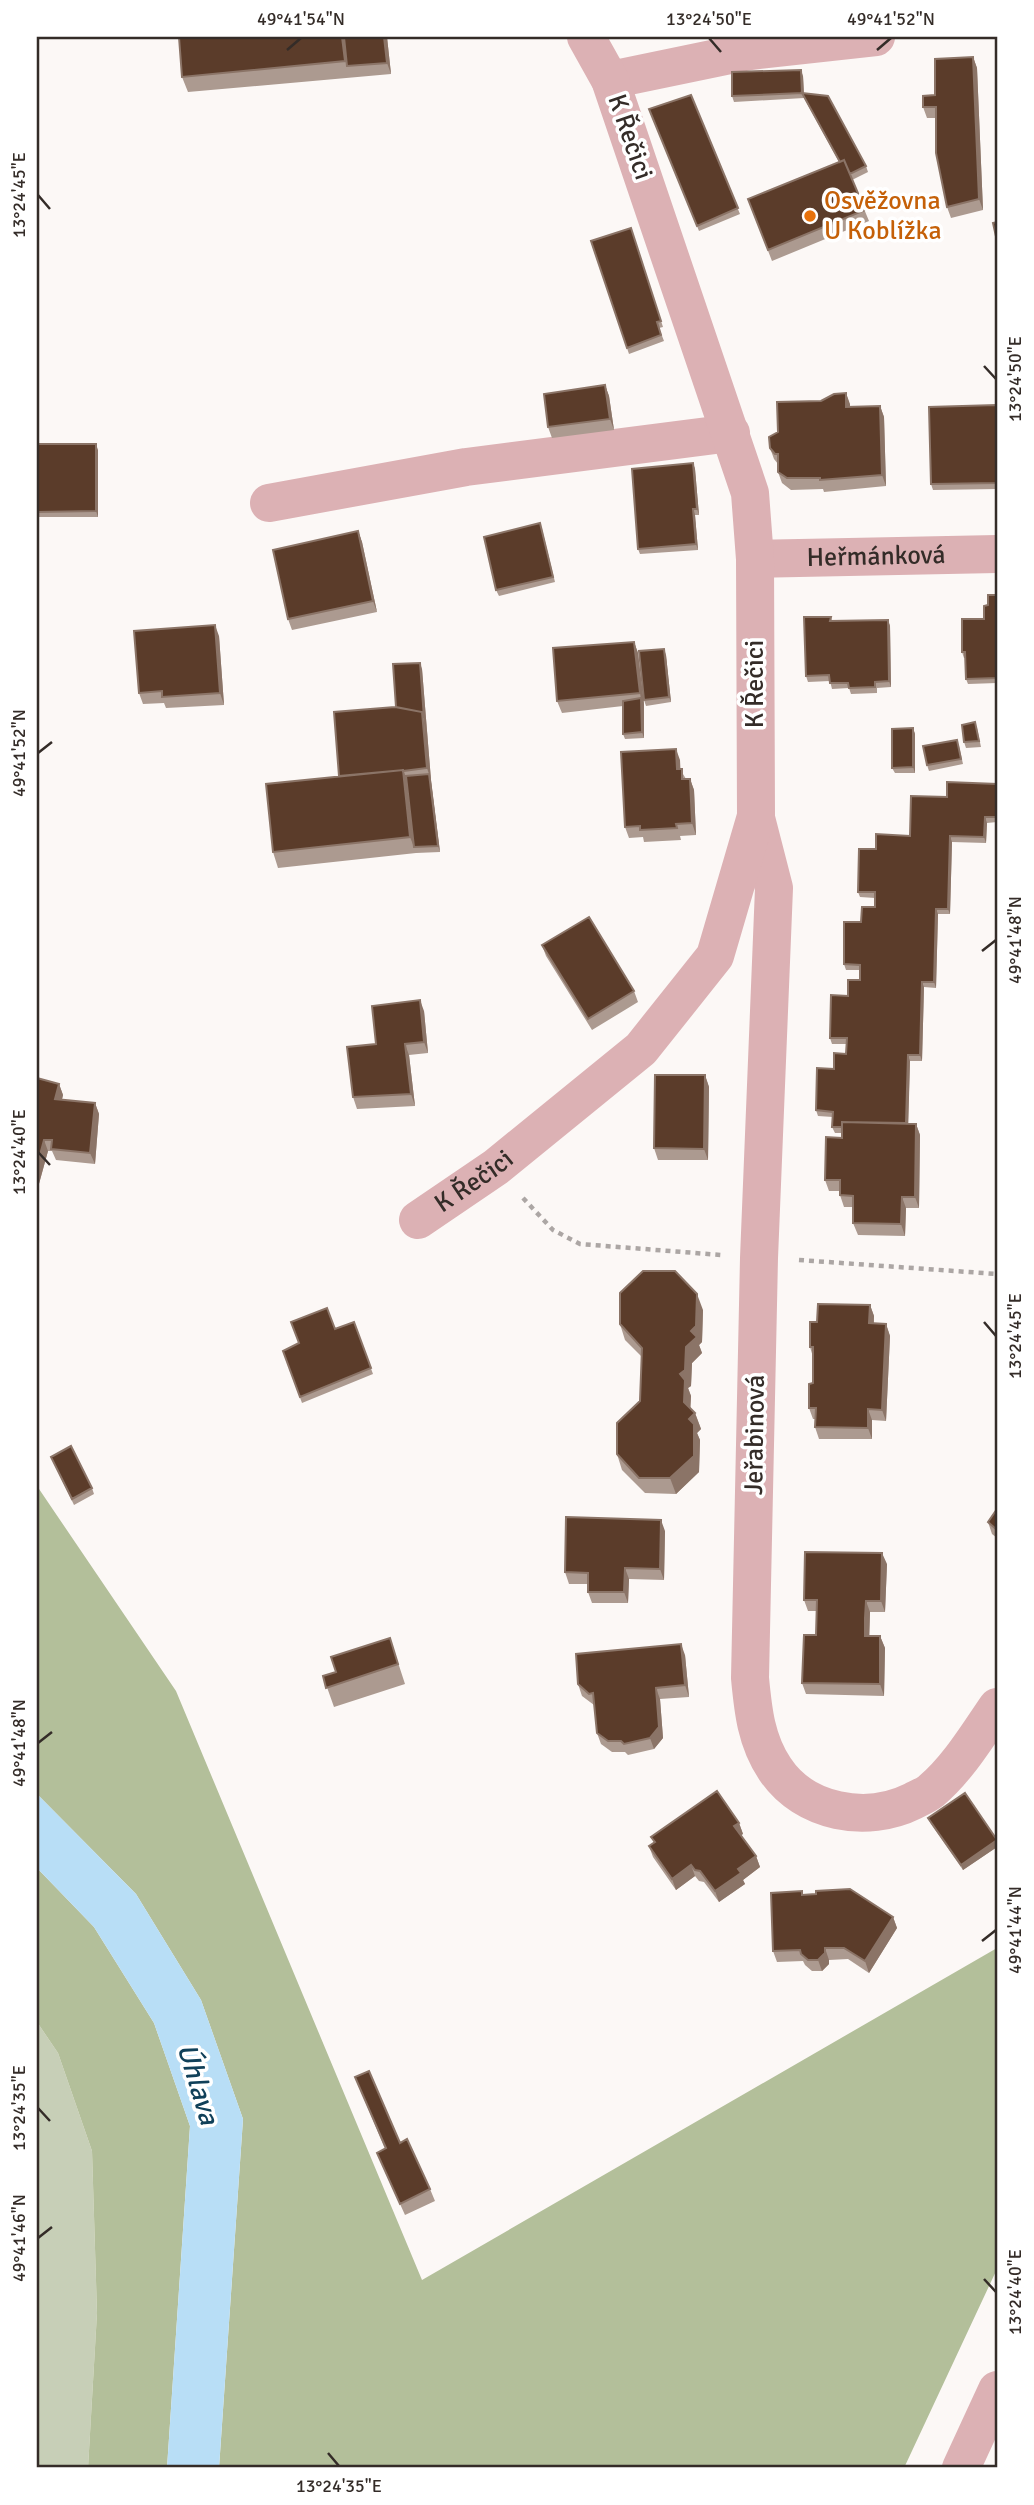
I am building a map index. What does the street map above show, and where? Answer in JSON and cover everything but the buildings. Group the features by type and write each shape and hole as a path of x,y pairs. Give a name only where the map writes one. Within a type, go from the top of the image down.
{"street":[{"name":"K Řečici","path":"418,1220 496,1167 641,1049 715,956 756,816 755,559 750,493 610,80 586,37"},
{"path":"610,80 750,51 876,37"},
{"path":"269,503 466,467 731,433"},
{"name":"Heřmánková","path":"755,559 997,554"},
{"name":"Jeřabinová","path":"756,816 774,888 759,1258 750,1664 753,1712 760,1743 776,1771 798,1792 824,1807 855,1814 875,1813 898,1808 930,1792 956,1764 997,1707"},
{"path":"961,2468 997,2390"}],"green space":[{"path":"37,1486 176,1691 422,2280 997,1948 997,2269 904,2468 219,2468 243,2119 201,2000 136,1894 37,1794"},
{"path":"37,1868 94,1927 154,2023 190,2126 167,2468 88,2468 97,2313 92,2151 58,2053 37,2022"},
{"path":"37,2022 58,2053 92,2151 97,2313 88,2468 37,2468"}],"water":[{"name":"Úhlava","path":"37,1794 136,1894 201,2000 243,2119 219,2468 167,2468 190,2126 154,2023 94,1927 37,1868"}],"place":[{"name":"Osvěžovna U Koblížka","path":"810,216"}]}
